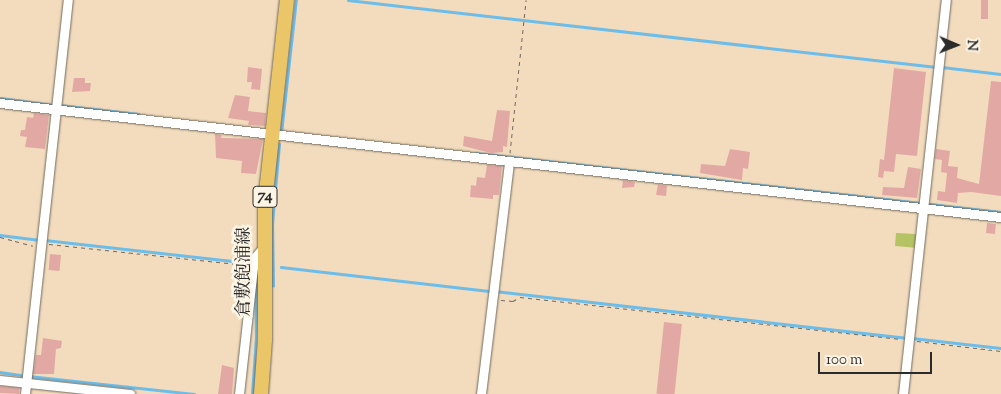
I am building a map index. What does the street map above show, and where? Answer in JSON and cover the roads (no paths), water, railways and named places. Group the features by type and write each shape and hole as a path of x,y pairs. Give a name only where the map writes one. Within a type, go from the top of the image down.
{"main road":[{"name":"倉敷飽浦線","path":"261,394 265,340 263,248 271,135 287,0"}],"street":[{"path":"25,394 68,0"},
{"path":"904,394 926,205 946,0"},
{"path":"0,103 57,106 271,135 509,158 926,205 1001,217"},
{"path":"481,394 509,158"},
{"path":"239,394 252,266 256,254 263,248"},
{"path":"0,380 125,394"}],"water":[{"path":"259,283 255,394 251,394 255,337 254,284"}],"waterway":[{"path":"281,133 296,0"},
{"path":"348,0 936,67"},
{"path":"942,67 1001,74"},
{"path":"0,98 53,105"},
{"path":"59,105 138,114"},
{"path":"269,286 273,286 272,224 279,144"},
{"path":"476,153 1001,212"},
{"path":"0,235 40,240"},
{"path":"45,240 250,263"},
{"path":"281,267 489,291"},
{"path":"495,291 905,338"},
{"path":"912,338 1001,348"},
{"path":"0,372 22,375"},
{"path":"29,376 194,394"}]}
